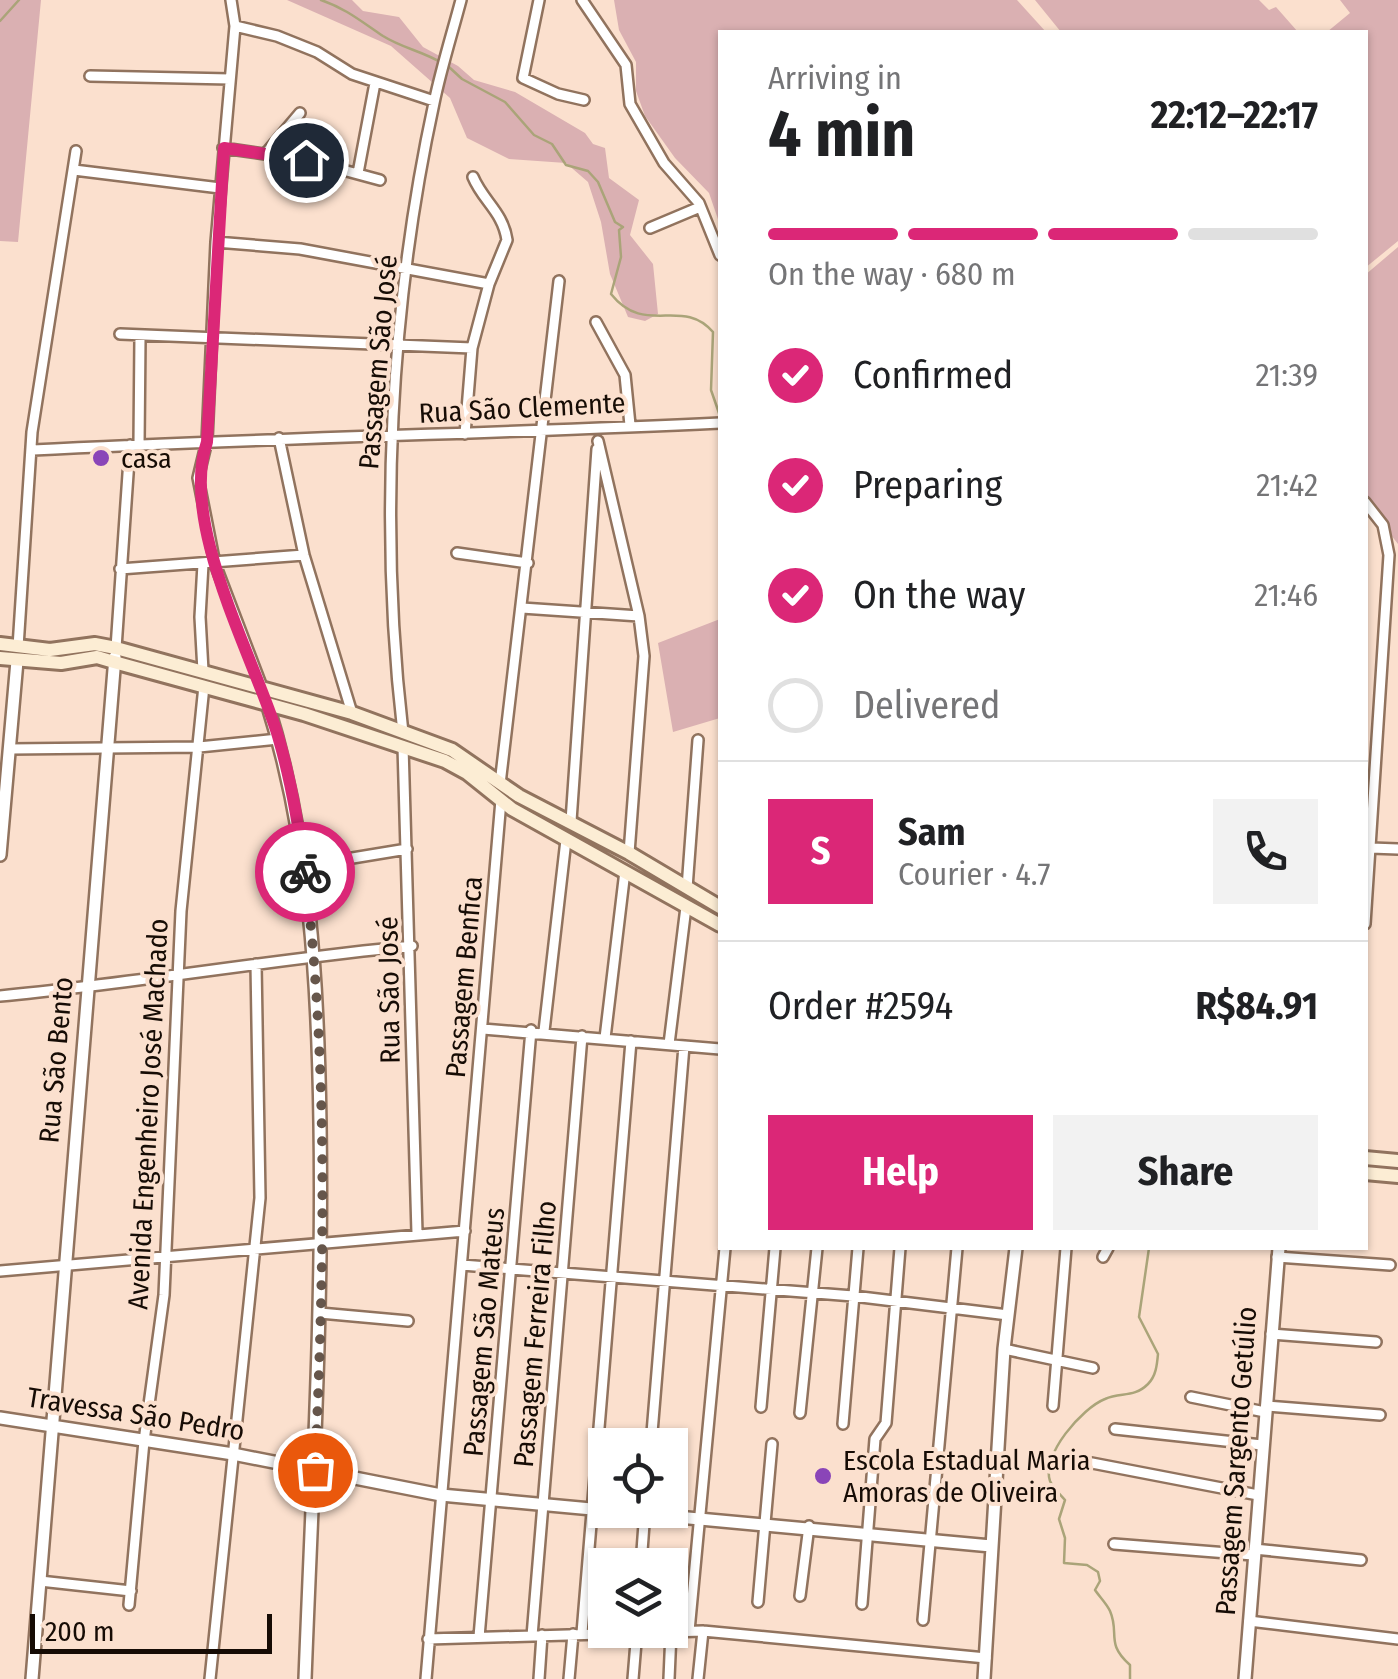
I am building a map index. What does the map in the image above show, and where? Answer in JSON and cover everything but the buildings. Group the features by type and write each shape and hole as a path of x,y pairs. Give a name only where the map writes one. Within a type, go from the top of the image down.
{"main road":[{"path":"0,644 18,654 61,663 115,655 352,713 468,772 502,802 718,924"},
{"path":"0,658 18,654"},
{"path":"204,678 267,704 452,750 500,782 718,906"},
{"path":"262,688 267,704"},
{"path":"1368,1158 1398,1161"},
{"path":"1368,1172 1398,1176"}],"street":[{"path":"232,0 235,26 216,242 207,442 198,478 215,564 262,688"},
{"name":"Passagem São José","path":"403,740 390,438 408,268 434,101 461,0"},
{"path":"539,0 522,69 526,81 584,100"},
{"path":"582,0 626,65 629,99 636,115 664,163 690,189 718,250"},
{"path":"235,26 277,36 317,52 375,84 434,101"},
{"path":"90,76 230,79"},
{"path":"358,173 375,84"},
{"path":"268,152 300,113"},
{"path":"224,148 268,152 380,180"},
{"path":"0,855 32,432 76,151"},
{"path":"74,170 220,188"},
{"path":"464,434 472,348 490,284 504,257 506,232 496,209 479,194 472,178"},
{"path":"650,228 700,206"},
{"path":"216,242 300,249 490,284"},
{"name":"Passagem Benfica","path":"426,1679 502,802 500,782 560,281"},
{"path":"596,322 625,376 630,424"},
{"path":"120,334 399,342 472,348"},
{"name":"Rua São Bento","path":"32,1679 140,337"},
{"name":"Rua São Clemente","path":"33,450 279,438 542,432 630,424 718,424"},
{"path":"570,822 597,426"},
{"path":"279,438 304,555 352,713"},
{"path":"598,442 639,616 644,656 630,853"},
{"path":"1368,506 1384,525 1390,545 1368,869"},
{"path":"457,553 528,563"},
{"path":"120,569 304,555"},
{"name":"Avenida Engenheiro José Machado","path":"130,1604 144,1441 167,1257 178,978 204,678 200,617 203,564"},
{"path":"522,608 639,616"},
{"path":"267,704 304,866 315,955 322,1241 305,1679"},
{"path":"1368,708 1380,709"},
{"path":"10,749 198,747 278,739"},
{"name":"Rua São José","path":"403,740 412,946 417,1233"},
{"path":"687,888 698,740"},
{"path":"544,1032 566,840"},
{"path":"1371,848 1398,849"},
{"path":"304,866 407,849"},
{"path":"604,1038 626,871"},
{"path":"668,1044 686,907"},
{"path":"0,996 178,978 315,955 412,946"},
{"path":"210,1679 260,1198 256,964"},
{"path":"483,1029 718,1048"},
{"name":"Passagem São Mateus","path":"479,1637 530,1030"},
{"name":"Passagem Ferreira Filho","path":"539,1679 542,1506 582,1036"},
{"path":"601,1428 631,1041"},
{"path":"653,1428 684,1046"},
{"path":"0,1271 465,1231"},
{"path":"725,1250 689,1631 986,1658"},
{"path":"761,1407 775,1250"},
{"path":"800,1413 817,1250"},
{"path":"842,1424 858,1250"},
{"path":"862,1604 875,1438 886,1424 900,1250"},
{"path":"922,1620 948,1308 957,1250"},
{"path":"984,1679 1004,1349 1016,1250"},
{"path":"1054,1406 1066,1250"},
{"path":"1278,1252 1390,1265"},
{"name":"Passagem Sargento Getúlio","path":"1245,1679 1278,1252"},
{"path":"462,1265 853,1296 1008,1315"},
{"path":"320,1313 408,1321"},
{"path":"1271,1334 1376,1342"},
{"path":"1004,1349 1093,1368"},
{"path":"1191,1397 1265,1409 1380,1415"},
{"name":"Travessa São Pedro","path":"0,1418 233,1454 441,1495 588,1510"},
{"path":"1115,1428 1262,1445"},
{"path":"758,1602 772,1444"},
{"path":"1092,1462 1258,1495"},
{"name":"Travessa São Pedro","path":"688,1516 991,1546"},
{"path":"800,1596 808,1526"},
{"path":"569,1679 592,1528"},
{"path":"1114,1544 1362,1560"},
{"path":"40,1581 131,1591"},
{"path":"1248,1621 1398,1639"},
{"path":"698,1679 703,1631"},
{"path":"428,1638 588,1633"},
{"path":"633,1679 636,1648"},
{"path":"669,1679 670,1648"}],"shaded area":[{"path":"0,0 41,0 18,242 0,241"},
{"path":"287,0 352,0 363,11 399,17 423,47 458,66 474,80 515,92 605,148 609,178 639,200 630,235 653,264 658,314 645,321 628,317 610,274 601,222 588,182 566,163 509,159 467,138 450,98 391,46"},
{"path":"614,0 1017,0 1044,30 718,30 718,219 709,193 675,158 645,116 636,91 636,62 619,30"},
{"path":"1035,0 1259,0 1269,10 1276,7 1296,30 1059,30"},
{"path":"1340,0 1398,0 1398,241 1368,266 1368,30 1329,30 1350,13"},
{"path":"1398,247 1398,544 1368,506 1368,272"},
{"path":"718,620 718,719 673,732 658,643"}],"waterway":[{"path":"0,21 19,0"},
{"path":"321,0 346,11 390,40 442,63"},
{"path":"449,67 462,79 505,102 534,135 552,144 566,165 588,171 598,182 615,222 623,227 619,230 621,257 611,294 637,313 689,317 713,332 711,390 718,410"},
{"path":"1130,1679 1130,1665 1115,1644 1110,1611 1095,1590 1100,1581 1098,1572 1087,1565 1064,1563 1065,1538 1059,1519 1065,1500 1051,1484 1049,1470 1057,1446 1085,1412 1105,1399 1138,1391 1154,1374 1158,1354 1139,1317 1149,1250"}],"way so far":[{"path":"305,872 315,955 322,1241 315,1470"}],"place":[{"name":"casa","path":"101,458"},
{"name":"Escola Estadual Maria Amoras de Oliveira","path":"823,1476"}],"route":[{"path":"305,872 290,779 262,688 215,564 198,478 207,442 224,148 306,160"}]}
